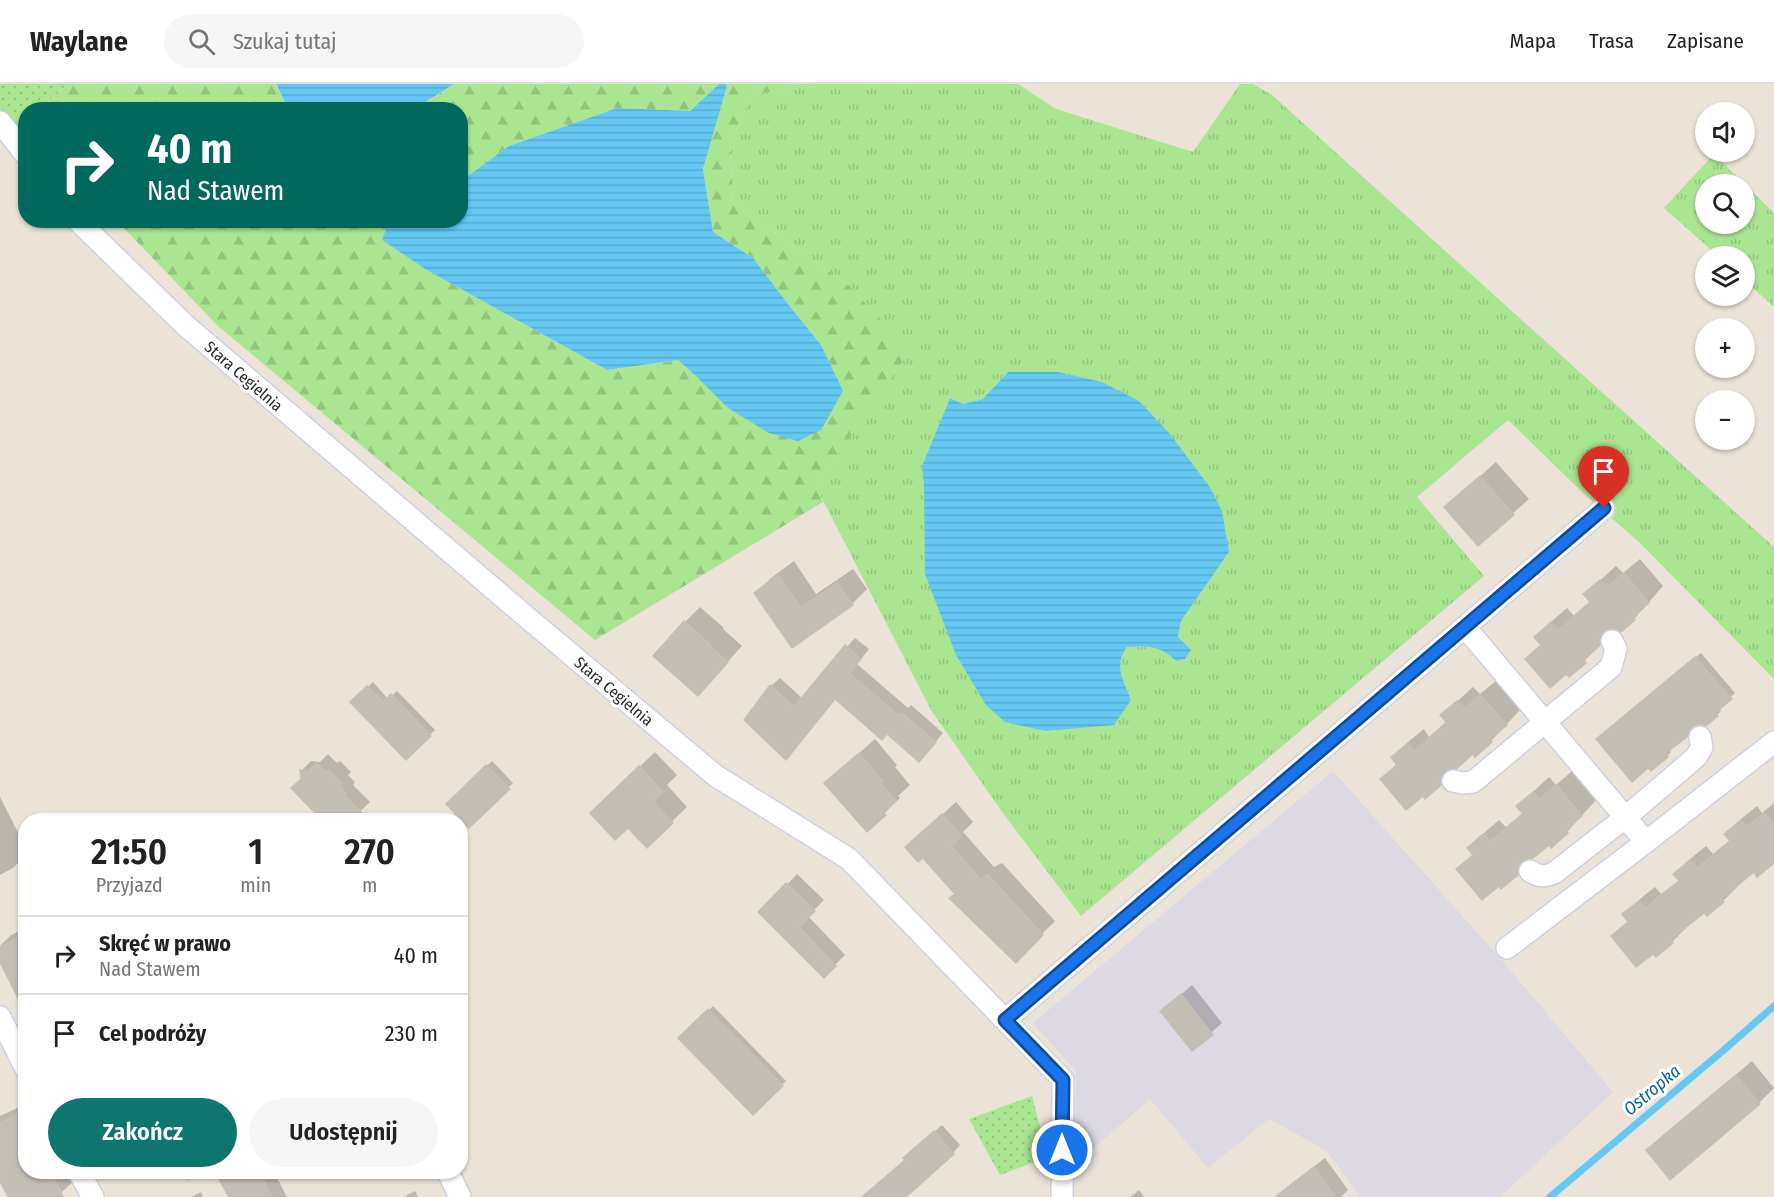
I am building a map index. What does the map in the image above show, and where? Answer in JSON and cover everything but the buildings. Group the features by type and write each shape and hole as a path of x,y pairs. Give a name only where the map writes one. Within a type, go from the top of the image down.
{"street":[{"path":"0,122 18,145"},
{"name":"Stara Cegielnia","path":"85,228 185,325 521,613 716,776 849,859 1063,1080 1062,1197"},
{"path":"1005,1020 1604,508"},
{"path":"1465,627 1646,842"},
{"path":"1453,780 1463,783 1473,782 1611,667 1616,650 1612,641"},
{"path":"1530,871 1538,876 1554,873 1626,817 1696,757 1702,747 1700,736"},
{"path":"1507,948 1774,742"},
{"path":"0,1017 18,1053"},
{"path":"83,1179 93,1197"},
{"path":"451,1179 460,1197"}],"shaded area":[{"path":"1333,771 1506,965 1613,1092 1500,1197 1360,1197 1327,1151 1269,1119 1208,1168 1150,1099 1075,1165 1076,1071 1033,1023"}],"green space":[{"path":"0,84 68,84 48,102 18,102 18,130 6,141 0,135"},
{"path":"68,84 275,84 285,102 49,102"},
{"path":"454,84 719,84 690,111 617,108 509,146 468,176 468,102 427,102"},
{"path":"725,84 812,84 752,95 730,144 733,203 849,286 910,351 816,487 823,502 595,640 218,326 124,228 386,228 382,240 425,269 607,370 678,360 698,378 821,345 753,258 713,232 703,169 727,86"},
{"path":"812,84 1018,84 1056,109 1193,152 1240,84 1253,84 1272,95 1774,547 1774,679 1639,542 1581,491 1508,420 1417,497 1484,576 1081,916 1005,816 931,710 816,487 909,351 849,286 733,203 730,144 752,95","holes":["1008,372 1229,552 1181,621 1178,637 1167,652 1151,646 1127,647 1120,667 1131,700 924,488 922,466 950,398 963,404 983,399"]},
{"path":"1707,162 1722,162 1734,174 1695,174"},
{"path":"1695,175 1695,234 1755,234 1755,194 1774,213 1774,307 1755,290 1755,246 1707,246 1664,208"},
{"path":"1032,1096 1048,1157 1000,1175 969,1119"}],"water":[{"path":"276,84 454,84 426,102 285,102"},
{"path":"719,84 727,86 703,169 713,232 753,258 821,345 843,391 821,430 798,441 769,433 728,408 678,360 607,370 425,269 382,240 386,228 468,228 468,176 509,146 617,108 690,111"},
{"path":"1008,372 1058,372 1102,382 1139,401 1170,434 1209,486 1222,511 1229,552 1181,621 1178,637 1191,650 1185,659 1176,661 1159,649 1127,647 1120,667 1131,700 1114,725 1046,731 1005,722 986,705 956,655 925,574 922,466 950,398 963,404 983,399"}],"waterway":[{"name":"Ostropka","path":"1550,1197 1774,1006"}],"route":[{"path":"1062,1150 1063,1080 1005,1020 1604,508"}]}
